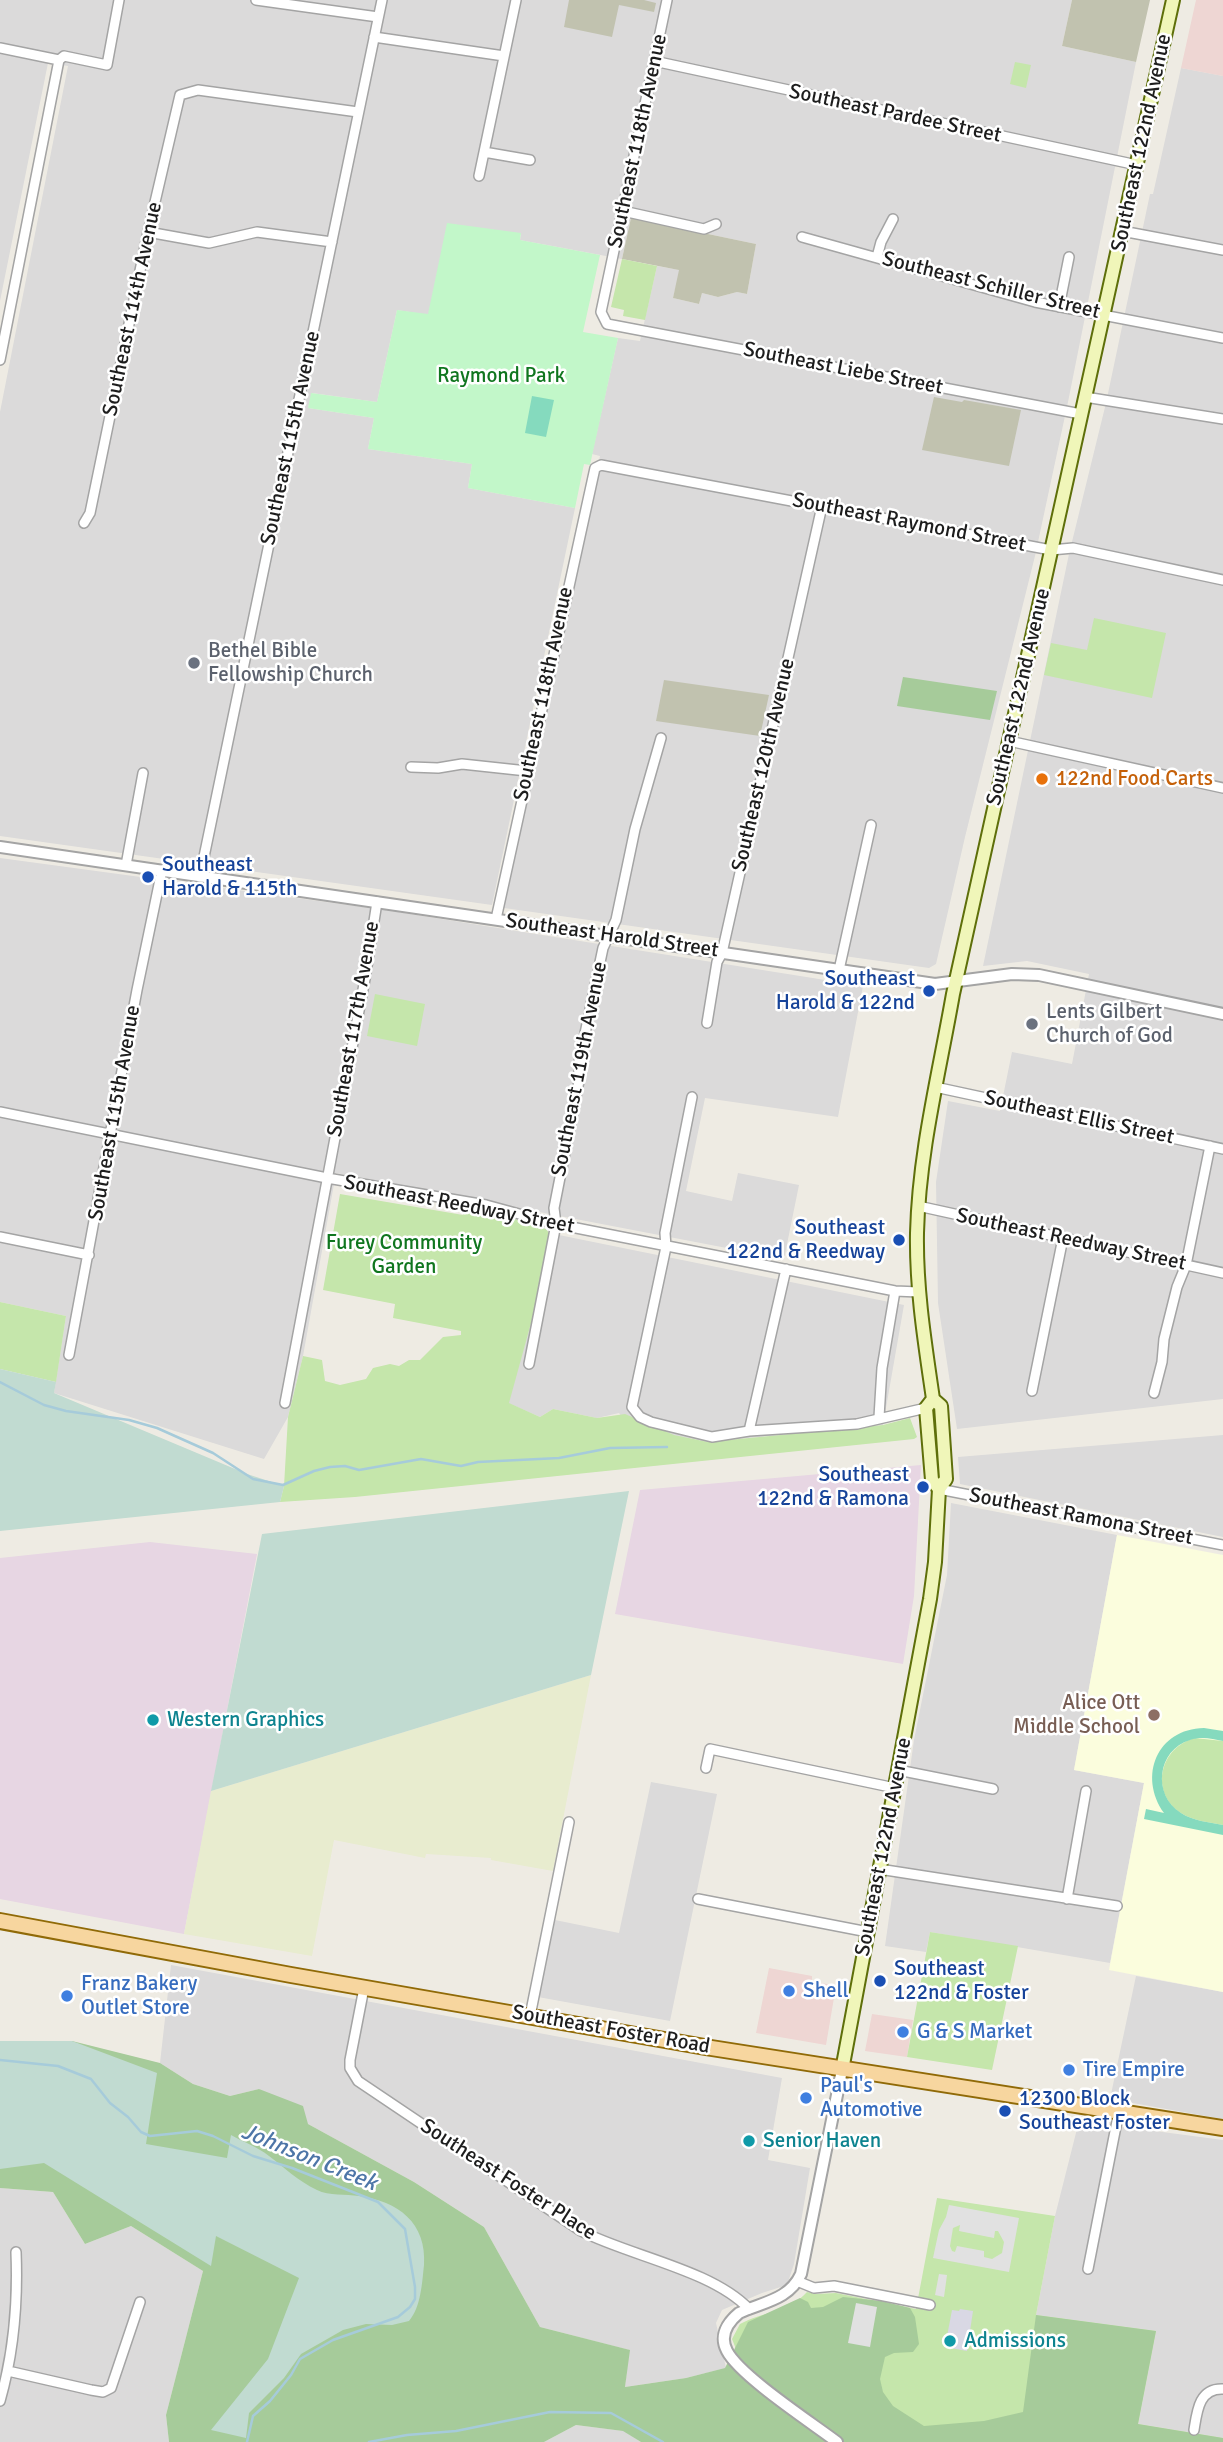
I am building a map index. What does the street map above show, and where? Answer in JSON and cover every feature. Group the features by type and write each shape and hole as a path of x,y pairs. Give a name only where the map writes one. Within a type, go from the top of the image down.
{"main road":[{"name":"Southeast 122nd Avenue","path":"842,2070 931,1592 937,1543 939,1489 946,1479 941,1406 929,1404 919,1292 918,1206 923,1159 956,981 1173,0"},
{"name":"Southeast Foster Road","path":"0,1921 363,1988 842,2070 1223,2127"}],"street":[{"path":"0,360 59,60 64,56 107,65 119,0"},
{"path":"256,0 378,18"},
{"name":"Southeast 115th Avenue","path":"200,876 382,0"},
{"path":"479,176 516,0"},
{"name":"Southeast 118th Avenue","path":"606,322 601,312 667,0"},
{"path":"374,37 504,57"},
{"path":"0,48 59,60"},
{"name":"Southeast Pardee Street","path":"654,61 1137,165"},
{"name":"Southeast 114th Avenue","path":"84,523 90,513 97,484 148,232 180,95 198,90 358,112"},
{"path":"484,152 530,160"},
{"path":"623,211 704,229 716,224"},
{"path":"877,257 881,242 893,219"},
{"path":"1122,231 1223,250"},
{"path":"148,232 209,243 257,232 331,242"},
{"name":"Southeast Schiller Street","path":"802,237 1059,307 1223,338"},
{"path":"1059,307 1069,257"},
{"name":"Southeast Liebe Street","path":"606,322 611,326 631,330 1082,414"},
{"path":"1085,397 1223,419"},
{"name":"Southeast Raymond Street","path":"594,468 601,466 1052,550 1073,548 1223,580"},
{"name":"Southeast 118th Avenue","path":"496,919 594,468"},
{"name":"Southeast 120th Avenue","path":"707,1023 717,962 722,953 822,506"},
{"name":"Southeast 119th Avenue","path":"529,1364 556,1224 554,1208 579,1081 579,1062 603,948 616,920 635,829 661,738"},
{"path":"1009,740 1223,788"},
{"path":"411,767 438,768 462,764 527,771"},
{"path":"126,865 143,773"},
{"path":"839,970 871,825"},
{"name":"Southeast Harold Street","path":"0,847 935,984 1012,974 1039,975 1223,1014"},
{"name":"Southeast 115th Avenue","path":"69,1355 162,870"},
{"name":"Southeast 117th Avenue","path":"285,1403 365,979 377,902"},
{"name":"Southeast Ellis Street","path":"935,1087 1223,1149"},
{"path":"692,1097 665,1233 666,1247 632,1407 640,1417 651,1422 712,1437 749,1431 857,1424 929,1404"},
{"name":"Southeast Reedway Street","path":"0,1112 327,1178 486,1205 556,1224 666,1247 895,1291 919,1292"},
{"path":"1154,1393 1177,1287 1186,1265 1210,1146"},
{"name":"Southeast Reedway Street","path":"918,1206 1223,1273"},
{"path":"0,1237 89,1255"},
{"path":"1032,1391 1063,1238"},
{"path":"749,1431 771,1345 786,1269"},
{"path":"879,1418 882,1368 895,1291"},
{"name":"Southeast Ramona Street","path":"939,1489 1223,1545"},
{"path":"706,1768 710,1749 895,1787"},
{"path":"898,1770 993,1789"},
{"path":"1067,1899 1086,1791"},
{"path":"530,2016 569,1822"},
{"path":"879,1869 1117,1906"},
{"path":"698,1899 868,1932"},
{"name":"Southeast Foster Place","path":"363,1988 350,2060 353,2074 358,2081 580,2231 700,2277 729,2292 748,2309"},
{"name":"Southeast 122nd Avenue","path":"797,2281 803,2264 842,2070"},
{"path":"1088,2269 1119,2111"},
{"path":"0,2401 8,2371 16,2304 16,2252"},
{"path":"837,2442 752,2378 732,2359 725,2345 725,2329 733,2318 748,2309 785,2295 797,2281 814,2288 834,2286 930,2305"},
{"path":"8,2371 103,2392 111,2388 140,2302"},
{"path":"1194,2430 1198,2406 1204,2396 1210,2391 1223,2389"}],"shaded area":[{"path":"0,0 1072,0 1062,46 1136,62 1035,556 936,964 929,968 504,908 600,456 592,454 618,338 640,341 657,266 680,270 673,298 699,304 702,293 718,297 737,292 747,294 756,244 631,218 622,259 520,240 521,234 428,315 397,310 377,402 312,393 308,408 374,418 368,449 472,464 468,488 575,508 492,905 0,836 0,412 68,66 48,63 0,301"},
{"path":"569,0 644,0 656,3 654,12 619,5 612,37 564,27"},
{"path":"1072,0 1150,0 1136,62 1062,46"},
{"path":"1196,0 1223,0 1223,76 1181,68"},
{"path":"1181,68 1223,76 1223,1399 957,1429 938,1303 936,1182 948,1101 1000,1111 1012,1052 1072,1064 1089,974 1027,961 983,966 1069,554 1106,403 1150,194 1153,194"},
{"path":"631,218 756,244 747,294 737,292 718,297 702,293 699,304 673,298 679,270 622,259"},
{"path":"934,397 1021,410 1009,466 922,450"},
{"path":"664,680 769,695 760,736 656,721"},
{"path":"0,858 385,910 863,986 838,1117 705,1098 686,1191 732,1201 738,1173 799,1185 784,1259 336,1173 303,1356 288,1417 264,1459 54,1393 66,1316 0,1302"},
{"path":"549,1233 904,1305 883,1425 708,1442 630,1427 619,1413 597,1418 553,1409 540,1417 508,1403 536,1305"},
{"path":"0,1369 56,1382 54,1393 247,1474 284,1486 280,1502 0,1531"},
{"path":"1223,1435 1223,1537 960,1484 958,1457"},
{"path":"921,1465 914,1596 903,1664 615,1614 640,1490"},
{"path":"629,1491 591,1675 211,1791 262,1534"},
{"path":"951,1503 1117,1535 1074,1770 1144,1783 1110,1963 930,1932 926,1952 885,1946 914,1740 947,1575"},
{"name":"Alice Ott Middle School","path":"1117,1535 1223,1555 1223,1992 1109,1970 1144,1783 1074,1770"},
{"path":"150,1542 257,1554 184,1934 0,1899 0,1558"},
{"path":"591,1675 553,1871 491,1858 426,1854 425,1858 334,1840 312,1956 184,1934 211,1791"},
{"path":"651,1782 717,1794 670,2021 538,1997 555,1920 619,1933"},
{"path":"171,1965 782,2078 768,2160 810,2168 794,2264 787,2285 722,2310 716,2323 726,2368 686,2378 625,2387 629,2350 540,2327 484,2227 414,2182 308,2124 259,2089 230,2096 193,2084 160,2063"},
{"path":"769,1968 812,1976 812,1981 836,1986 826,2045 756,2033"},
{"path":"1136,1976 1223,1992 1223,2119 1110,2099"},
{"path":"872,2014 913,2020 907,2057 865,2051"},
{"path":"0,2041 72,2041 157,2073 146,2144 227,2158 231,2135 265,2153 317,2190 373,2199 397,2209 415,2226 424,2250 422,2287 409,2321 392,2325 366,2324 343,2330 301,2354 284,2378 249,2413 246,2438 211,2430 268,2359 299,2278 216,2236 211,2266 44,2163 0,2169"},
{"path":"1079,2121 1223,2140 1223,2438 1138,2424 1156,2331 1036,2315 1055,2216"},
{"path":"0,2188 53,2192 85,2244 131,2226 203,2271 166,2415 169,2442 0,2442"},
{"path":"949,2205 1019,2218 1009,2272 933,2258 939,2230","holes":["960,2225 959,2231 994,2238 995,2231 998,2231 1004,2242 1002,2253 992,2259 984,2257 984,2251 957,2246 955,2252 952,2251 950,2246 953,2228"]},
{"path":"939,2274 947,2275 944,2297 935,2295"},
{"path":"856,2303 877,2307 870,2347 848,2343"},
{"path":"952,2310 973,2311 967,2351 945,2347"},
{"path":"576,2425 624,2431 641,2442 544,2442"}],"green space":[{"path":"1015,62 1031,65 1026,88 1010,84"},
{"name":"Raymond Park","path":"447,223 521,233 520,240 600,255 583,332 618,338 590,465 584,464 575,508 468,488 472,464 368,449 374,418 308,408 311,393 377,402 397,310 428,314"},
{"path":"622,259 657,266 645,320 623,316 624,310 611,307"},
{"path":"532,396 554,400 546,437 525,433"},
{"path":"1094,618 1166,633 1152,698 1044,675 1051,643 1087,650"},
{"path":"903,677 997,691 990,720 897,706"},
{"path":"375,994 425,1004 417,1046 367,1036"},
{"name":"Furey Community Garden","path":"340,1194 463,1215 466,1208 499,1214 546,1229 549,1233 536,1305 509,1403 540,1417 553,1409 597,1418 625,1414 674,1435 708,1442 883,1425 910,1418 917,1437 355,1497 280,1502 284,1486 288,1417 303,1356 322,1360 325,1381 340,1385 366,1379 373,1368 390,1364 399,1366 409,1360 420,1360 443,1337 461,1335 461,1331 393,1318 395,1304 323,1290"},
{"path":"0,1302 66,1316 56,1382 0,1369"},
{"path":"1204,1728 1223,1731 1223,1741 1199,1738 1179,1745 1165,1763 1162,1785 1172,1805 1181,1813 1196,1820 1223,1825 1223,1835 1144,1819 1146,1809 1164,1813 1156,1799 1153,1770 1164,1746 1174,1736 1188,1730"},
{"path":"1195,1738 1223,1741 1223,1825 1186,1816 1171,1804 1165,1794 1162,1782 1167,1760 1183,1743"},
{"path":"930,1932 1018,1946 992,2070 907,2057"},
{"path":"0,2041 72,2041 160,2063 193,2084 230,2096 259,2089 303,2106 308,2124 414,2182 484,2227 540,2327 630,2350 625,2387 686,2378 725,2368 748,2322 800,2298 808,2302 811,2308 823,2307 843,2297 882,2301 910,2308 915,2317 919,2344 913,2352 894,2353 885,2357 880,2379 883,2392 893,2406 924,2426 984,2421 1023,2412 1036,2315 1156,2331 1138,2424 1223,2438 1223,2442 641,2442 623,2431 576,2425 544,2442 169,2442 166,2415 203,2271 131,2226 85,2244 53,2192 0,2188"},
{"path":"937,2198 1055,2216 1036,2315 1156,2331 1138,2424 1223,2438 1223,2442 857,2442 738,2354 732,2339 740,2324 784,2308 807,2292 836,2293 916,2309"}],"waterway":[{"path":"0,1382 44,1405 129,1420 157,1428 213,1453 253,1479 283,1485 330,1467 345,1466 359,1470 421,1459 461,1466 478,1462 559,1458 610,1448 667,1447"},
{"name":"Johnson Creek","path":"0,2060 58,2066 91,2079 110,2103 141,2132 150,2136 197,2131 213,2136 253,2156 292,2168 378,2202 405,2229 415,2287 415,2299 410,2307 398,2317 333,2340 300,2359 270,2401 253,2416 247,2442"},
{"name":"Johnson Creek","path":"369,2442 407,2435 456,2431 550,2412 611,2413 663,2442"}],"place":[{"name":"Bethel Bible Fellowship Church","path":"194,663"},
{"name":"122nd Food Carts","path":"1042,779"},
{"name":"Southeast Harold & 115th","path":"148,877"},
{"name":"Southeast Harold & 122nd","path":"929,991"},
{"name":"Lents Gilbert Church of God","path":"1032,1024"},
{"name":"Southeast 122nd & Reedway","path":"899,1240"},
{"name":"Southeast 122nd & Ramona","path":"923,1487"},
{"name":"Alice Ott Middle School","path":"1154,1715"},
{"name":"Western Graphics","path":"153,1720"},
{"name":"Southeast 122nd & Foster","path":"880,1981"},
{"name":"Shell","path":"789,1991"},
{"name":"Franz Bakery Outlet Store","path":"67,1996"},
{"name":"G & S Market","path":"903,2032"},
{"name":"Tire Empire","path":"1069,2070"},
{"name":"Paul's Automotive","path":"806,2098"},
{"name":"12300 Block Southeast Foster","path":"1005,2111"},
{"name":"Senior Haven","path":"749,2141"},
{"name":"Admissions","path":"950,2341"}]}
